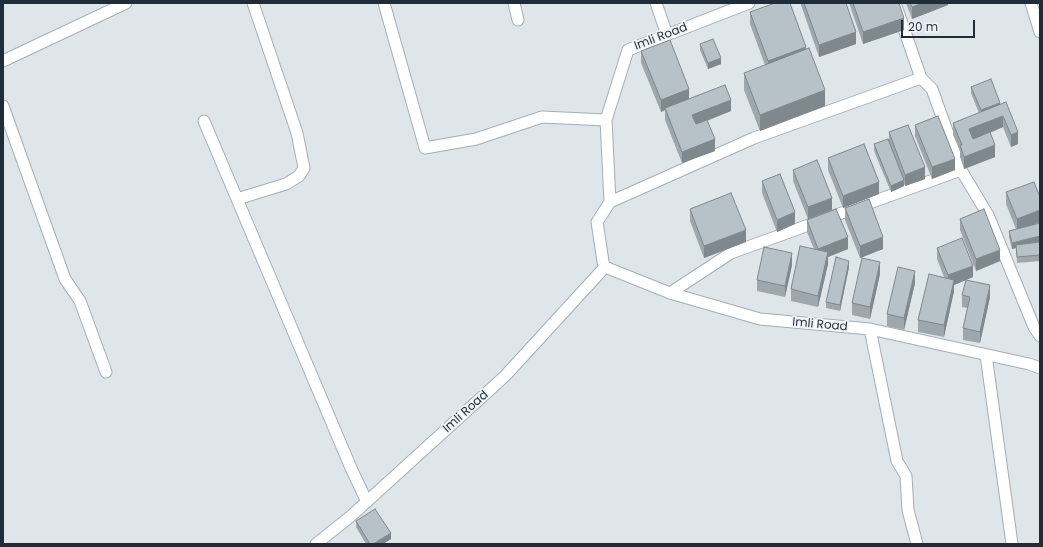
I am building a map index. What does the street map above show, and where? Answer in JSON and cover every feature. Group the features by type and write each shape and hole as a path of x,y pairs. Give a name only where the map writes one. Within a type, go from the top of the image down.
{"street":[{"path":"3,61 126,3"},
{"path":"237,199 286,184 300,176 304,168 297,133 252,3"},
{"path":"384,3 425,148 476,139 542,117 606,120"},
{"path":"514,3 518,20"},
{"path":"656,3 667,35"},
{"name":"Imli Road","path":"610,202 606,120 628,50 749,3"},
{"path":"894,3 921,78 932,89 961,170 988,215 1034,327 1040,336"},
{"path":"1031,3 1040,32"},
{"path":"604,268 597,222 610,202 754,138 921,78"},
{"path":"3,106 65,279 80,301 106,372"},
{"path":"204,121 366,502"},
{"path":"670,293 731,253 961,170"},
{"name":"Imli Road","path":"316,544 366,502 505,376 605,267 670,293 760,319 870,330 1029,364 1040,368"},
{"path":"870,330 897,461 906,476 908,510 917,544"},
{"path":"986,355 1012,544"}],"building":[{"path":"775,3 790,3 806,47 768,61 750,12"},
{"path":"804,3 846,3 856,32 819,45"},
{"path":"853,3 899,3 904,18 863,32"},
{"path":"910,3 923,3 912,7"},
{"path":"713,39 721,58 708,63 700,44"},
{"path":"670,40 689,89 661,100 641,51"},
{"path":"809,48 825,90 760,115 744,73"},
{"path":"991,79 1000,103 981,110 971,87"},
{"path":"725,85 731,100 692,115 696,124 707,120 715,139 682,152 665,108"},
{"path":"1006,102 1018,132 1011,135 1003,116 969,129 973,139 990,132 995,145 964,157 960,145 962,145 953,123"},
{"path":"938,116 955,159 932,167 915,125"},
{"path":"908,125 925,167 905,175 889,132"},
{"path":"888,139 904,180 891,186 874,144"},
{"path":"864,144 879,182 843,196 828,158"},
{"path":"817,160 832,198 808,207 793,170"},
{"path":"780,174 795,212 777,220 762,181"},
{"path":"1034,182 1040,197 1040,210 1017,219 1006,192"},
{"path":"731,193 746,230 704,246 690,209"},
{"path":"869,199 883,237 860,246 845,208"},
{"path":"836,209 848,237 818,249 807,220"},
{"path":"984,209 1000,250 976,259 960,219"},
{"path":"1040,223 1040,236 1012,243 1009,231"},
{"path":"962,238 973,266 948,275 937,248"},
{"path":"1040,242 1040,255 1017,257 1016,245"},
{"path":"800,246 828,252 818,296 791,289"},
{"path":"764,247 792,253 785,286 757,280"},
{"path":"836,257 849,261 840,305 826,302"},
{"path":"862,258 880,262 870,307 852,303"},
{"path":"898,267 915,271 904,318 887,314"},
{"path":"929,274 954,280 944,325 918,320"},
{"path":"966,280 990,285 980,332 963,328 970,297 962,295"},
{"path":"375,509 391,533 373,544 370,544 356,521"}]}
